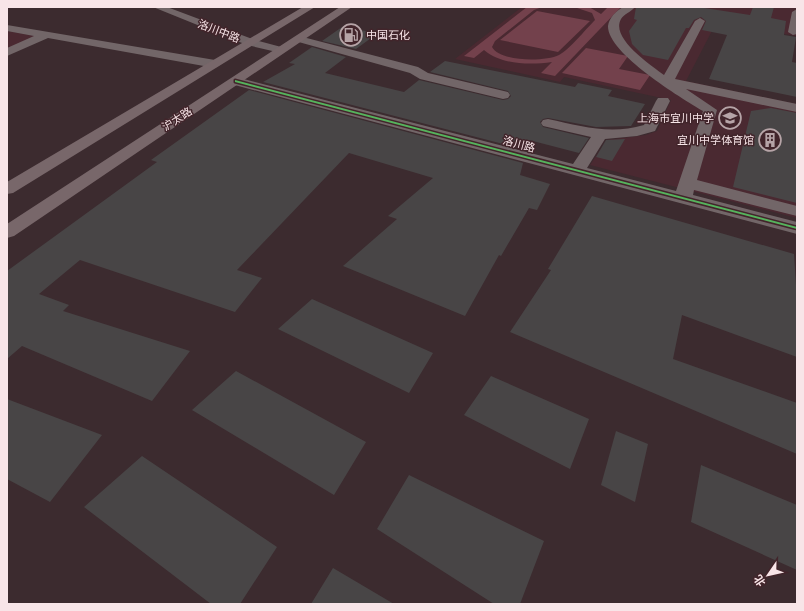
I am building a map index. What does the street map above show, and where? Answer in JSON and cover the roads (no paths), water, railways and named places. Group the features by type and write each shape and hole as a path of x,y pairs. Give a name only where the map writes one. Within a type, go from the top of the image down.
{"main road":[{"path":"7,189 310,7"},
{"name":"沪太路","path":"7,232 347,7"}],"street":[{"name":"洛川中路","path":"158,7 251,43 281,50"},
{"path":"630,7 616,18 614,24 616,36 625,48 642,63 667,81 710,110 768,102"},
{"path":"793,32 797,12"},
{"path":"667,81 700,21"},
{"path":"7,28 215,64"},
{"path":"7,52 46,35"},
{"path":"299,39 414,70 424,76 503,95"},
{"name":"洛川路","path":"236,81 578,170 686,190 797,228"},
{"path":"667,81 797,108"},
{"path":"548,123 600,135 637,132 650,128 663,100"},
{"path":"710,110 686,190 797,211"},
{"path":"578,170 600,135"}],"place":[{"name":"中国石化","path":"351,35"},
{"name":"上海市宜川中学","path":"730,118"},
{"name":"宜川中学体育馆","path":"770,140"}]}
